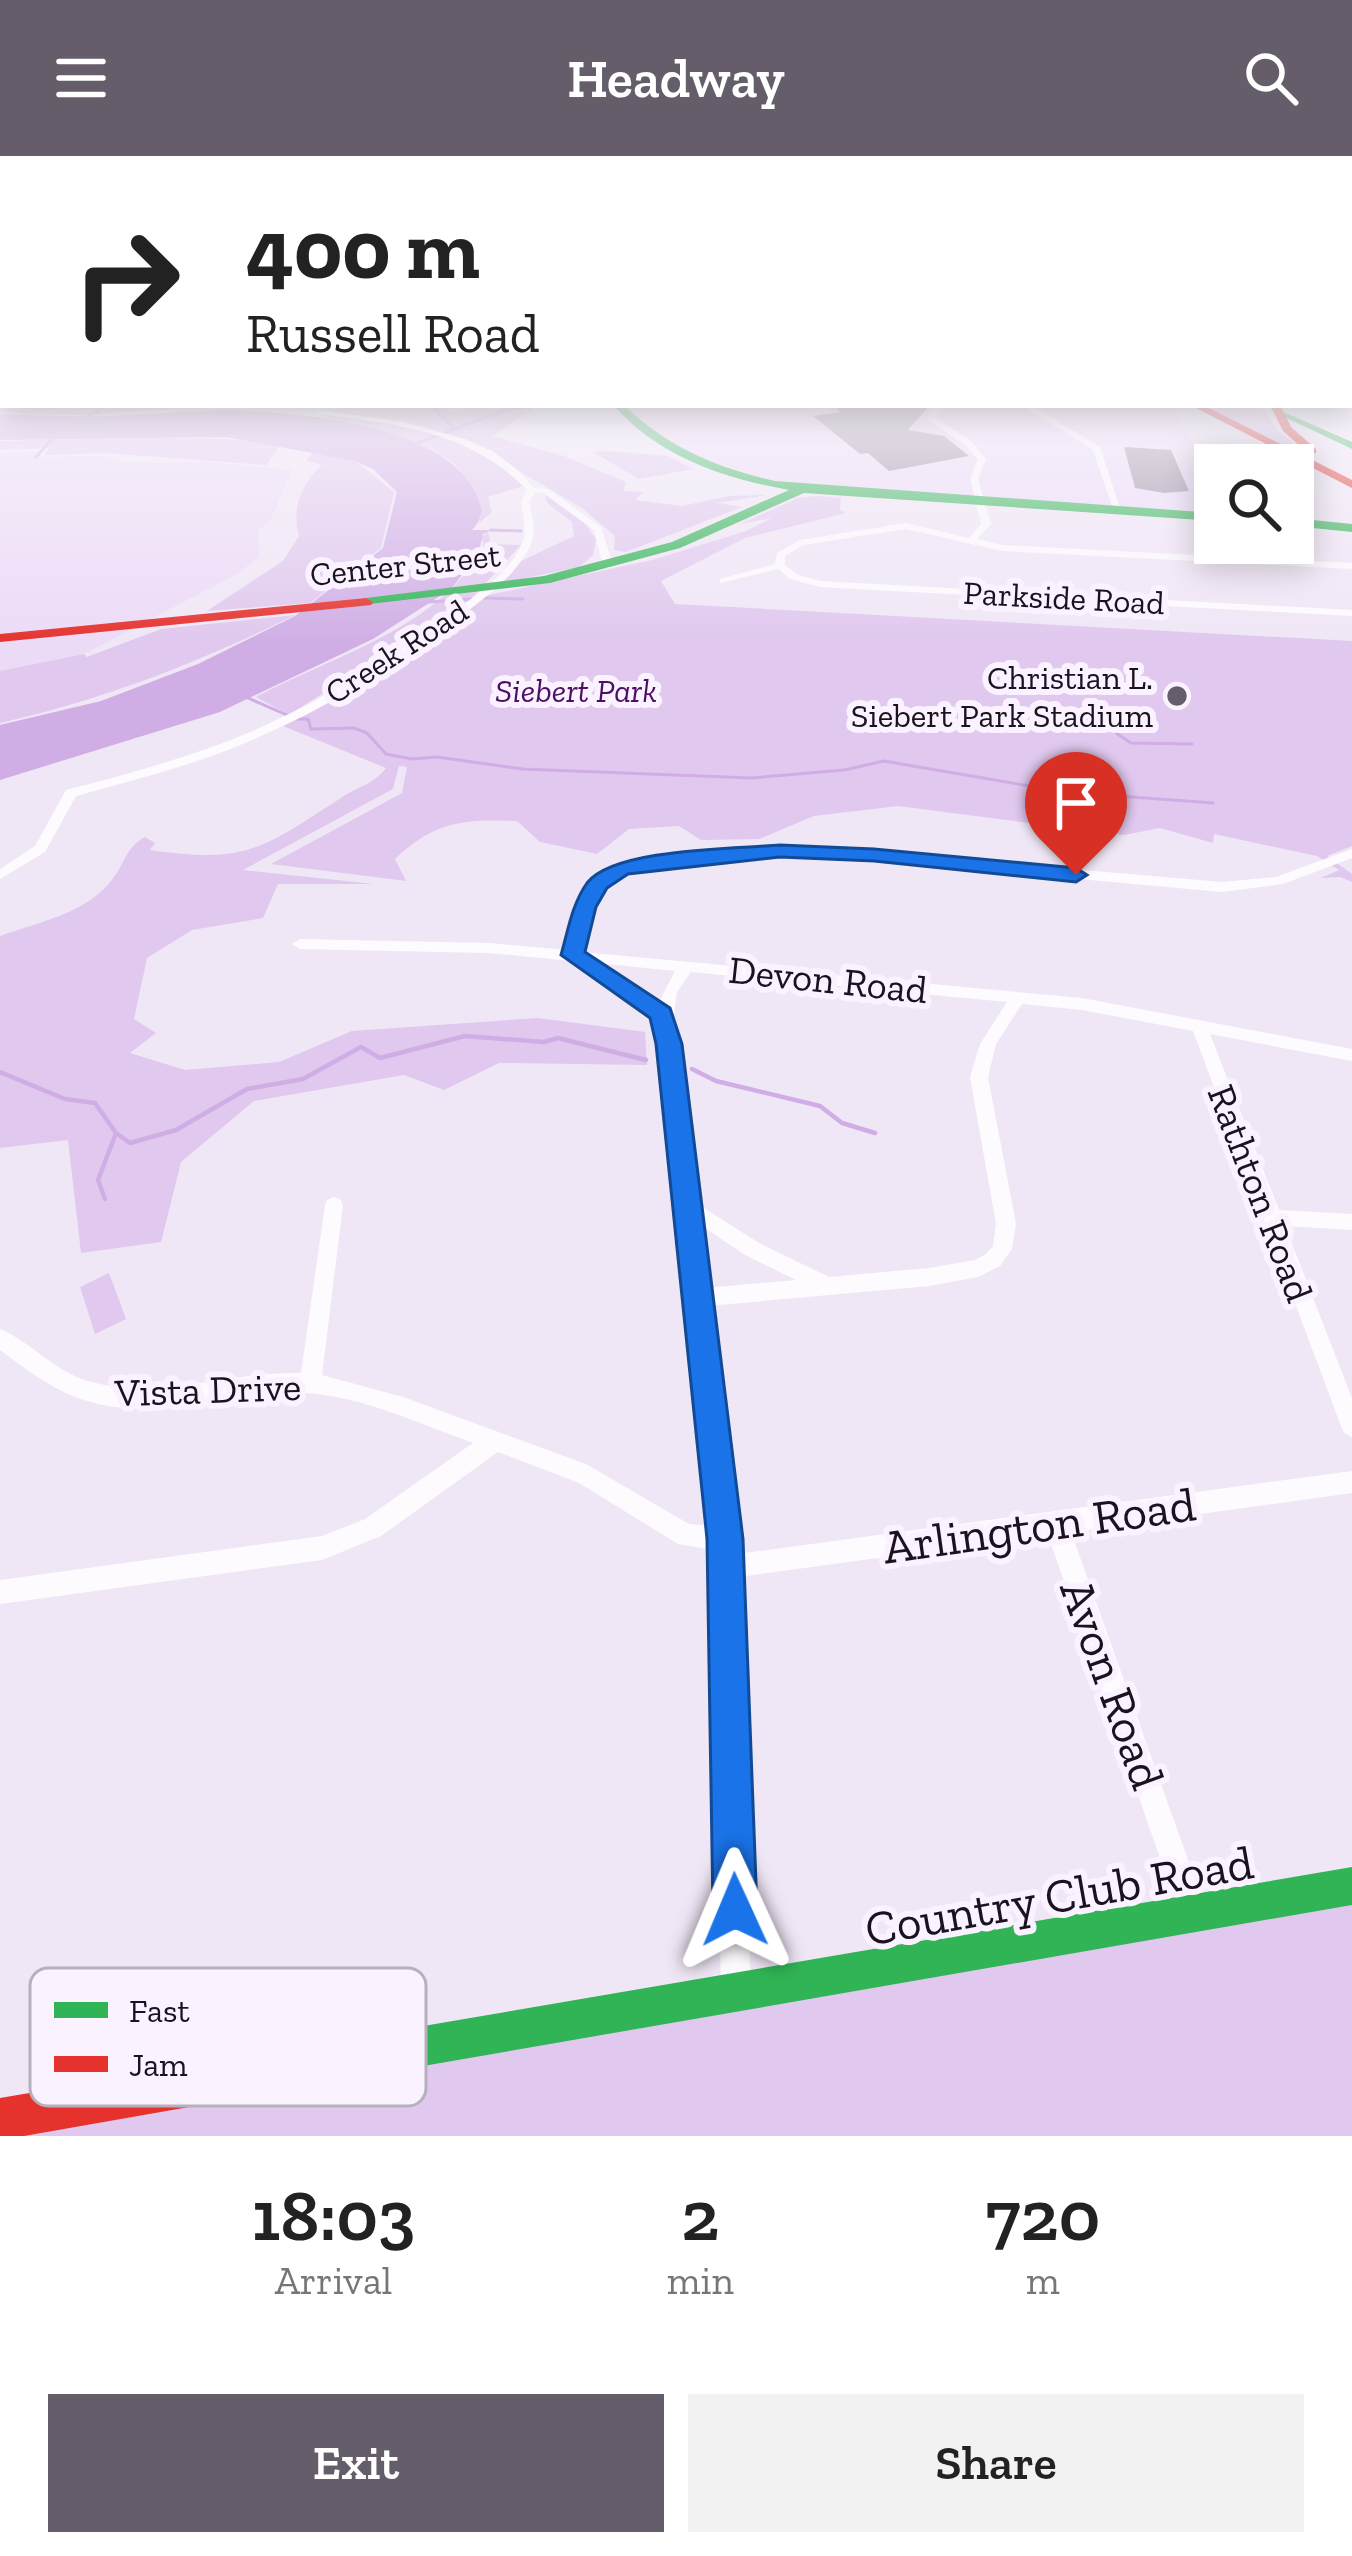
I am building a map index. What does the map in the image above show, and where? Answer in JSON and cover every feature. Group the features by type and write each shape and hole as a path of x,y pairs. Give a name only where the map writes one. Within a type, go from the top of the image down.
{"main road":[{"path":"688,460 748,480 802,489 1194,516"},
{"path":"1309,460 1350,480"},
{"path":"1324,460 1350,480"},
{"name":"Center Street","path":"0,638 463,593 545,580 696,537 802,489"},
{"path":"1314,524 1351,528"},
{"name":"Country Club Road","path":"426,2048 1352,1886"},
{"name":"Country Club Road","path":"0,2119 78,2106"}],"street":[{"path":"502,460 532,490 545,491 598,529 608,565"},
{"path":"970,542 986,524 974,479 979,460"},
{"path":"1101,460 1119,512"},
{"name":"Creek Road","path":"0,875 40,849 71,794 290,718 434,629 495,583 527,544 525,501 532,490"},
{"path":"724,581 780,566 780,555 793,545 882,526 926,528 1011,549 1352,566"},
{"name":"Parkside Road","path":"780,566 798,579 820,584 1352,613"},
{"path":"910,568 914,589"},
{"path":"662,1014 573,955 585,907 598,884 623,868 815,851 1222,887 1278,881 1352,854"},
{"name":"Devon Road","path":"300,944 425,944 573,955 1082,1004 1352,1054"},
{"path":"689,965 670,987 662,1014 725,1539 736,1996"},
{"path":"696,1298 955,1274 978,1268 1001,1250 1006,1224 979,1077 988,1036 1017,999"},
{"name":"Rathton Road","path":"1199,1026 1352,1426"},
{"path":"310,1383 334,1205"},
{"path":"686,1206 752,1249 828,1286"},
{"path":"1270,1216 1352,1222"},
{"name":"Vista Drive","path":"0,1338 70,1385 109,1396 310,1383 359,1394 496,1440"},
{"path":"0,1592 322,1548 373,1528 496,1440 586,1474 686,1536 725,1539"},
{"name":"Arlington Road","path":"727,1567 1352,1482"},
{"name":"Avon Road","path":"1056,1522 1193,1912"}],"shaded area":[{"path":"0,460 211,462 292,470 270,521 258,531 259,557 237,574 84,654 0,671"},
{"path":"446,460 473,488 481,510 472,530 492,530 483,534 478,555 451,589 373,639 220,712 0,780 0,725 101,701 198,664 295,616 383,548 397,492 373,469 355,461"},
{"path":"707,460 1194,460 1194,511 948,497 765,480"}],"green space":[{"path":"205,460 269,460 266,465"},
{"path":"354,460 394,492 381,548 310,603 207,611 283,561 299,536 300,497 322,465 306,461"},
{"path":"448,460 495,460 523,486 488,497 492,512 479,523 479,500"},
{"path":"501,460 574,460 626,482 623,491 643,492 635,500 682,506 729,496 767,495 717,503 742,507 626,552 614,550 615,536 582,508"},
{"path":"607,460 676,460 693,469 639,479"},
{"path":"545,493 583,521 596,539 593,555 579,567 502,583 521,561 574,536 572,522 547,503"},
{"path":"798,498 841,498 840,510 846,513 745,538 661,581 675,604 1352,641 1352,846 1327,856 1352,874 1352,882 1321,878 1339,870 1317,856 1214,834 1213,843 1160,828 1124,835 898,806 814,816 759,839 701,840 679,826 629,829 597,854 540,842 517,821 466,822 423,837 395,859 406,881 271,864 402,793 407,767 399,766 393,789 243,870 374,884 278,884 263,918 192,930 147,958 134,1019 156,1033 130,1053 185,1070 279,1062 352,1031 538,1018 645,1032 647,1065 499,1063 444,1090 404,1075 254,1101 181,1162 161,1242 81,1253 68,1140 0,1148 0,936 89,901 145,837 155,843 150,850 183,854 252,848 376,778 386,768 283,726 489,595 652,560 746,531 772,518 740,524"},
{"name":"Siebert Park","path":"488,532 491,544 521,545 471,599 289,715 256,697 414,618 466,573"},
{"path":"295,615 150,678 0,723 0,671 87,657 161,629"},
{"path":"109,1273 126,1319 95,1334 80,1287"},
{"path":"1352,1902 1352,2136 0,2136 173,2106 426,2106 426,2062"}],"building":[{"path":"877,460 946,460 889,471"},
{"path":"1128,460 1176,460 1189,491 1164,493 1135,488"}],"waterway":[{"path":"491,530 521,531"},
{"path":"483,598 523,599"},
{"path":"429,602 471,599"},
{"path":"248,698 296,719 308,719 311,729 354,728 367,733 386,754 412,759 437,757 523,769 751,778 844,770 884,761 1064,792 1213,803"},
{"path":"1116,733 1131,743 1192,744"},
{"path":"1082,773 1111,771"},
{"path":"116,1133 130,1143 176,1130 247,1089 303,1079 361,1047 380,1058 465,1036 544,1042 558,1038 646,1060"},
{"path":"692,1069 716,1081 820,1106 842,1123 875,1133"},
{"path":"0,1072 65,1099 95,1103 116,1133"},
{"path":"105,1199 98,1180 116,1133"}],"traffic: fast":[{"path":"696,460 750,479 802,489"},
{"path":"366,602 545,580 676,545 802,489 1194,516"},
{"path":"1314,524 1352,528"},
{"path":"426,2045 1352,1886"}],"traffic: jam":[{"path":"1304,460 1352,485"},
{"path":"0,638 366,602"},
{"path":"0,2119 75,2106"}],"place":[{"name":"Christian L. Siebert Park Stadium","path":"1177,696"}],"route":[{"path":"735,1910 725,1539 669,1044 662,1014 640,1004 573,955 585,907 598,884 623,868 780,851 874,855 1076,875"}]}
